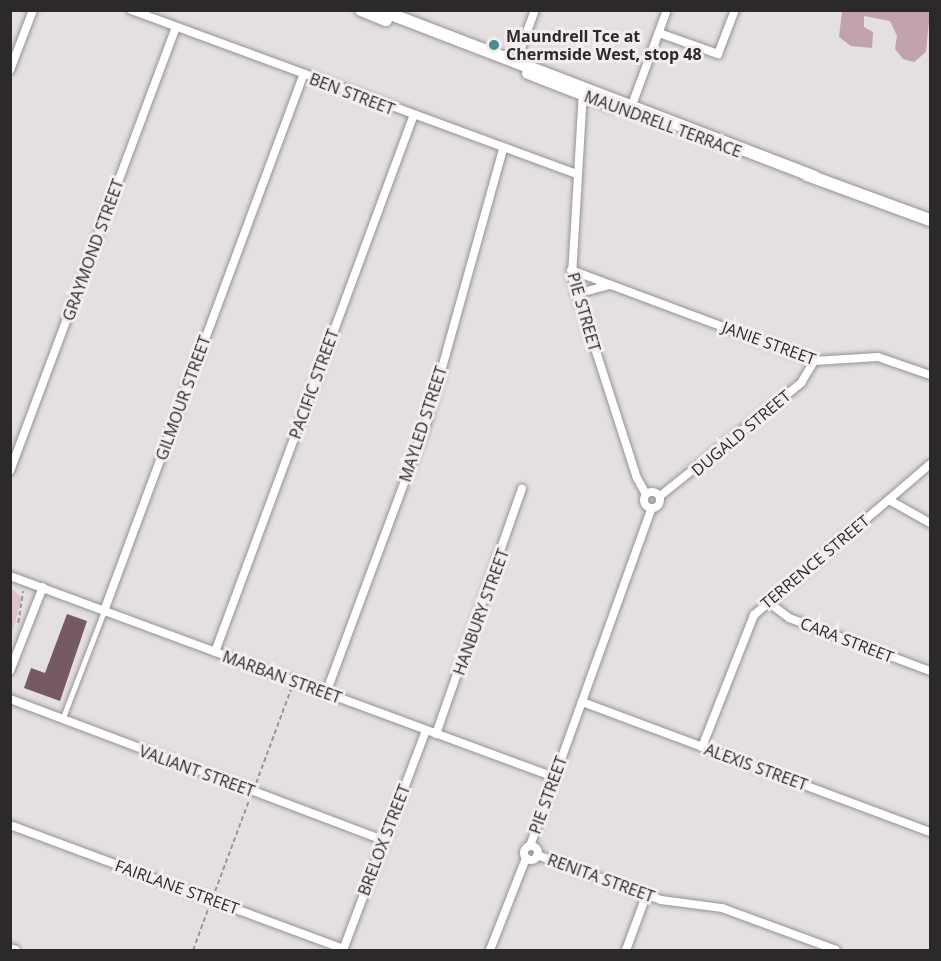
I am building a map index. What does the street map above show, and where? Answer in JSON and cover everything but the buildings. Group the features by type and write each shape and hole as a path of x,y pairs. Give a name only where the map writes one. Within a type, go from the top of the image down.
{"main road":[{"name":"MAUNDRELL TERRACE","path":"361,10 445,38 930,220"},
{"name":"MAUNDRELL TERRACE","path":"380,10 445,38"},
{"name":"MAUNDRELL TERRACE","path":"583,90 632,105 814,177"}],"street":[{"path":"10,70 33,10"},
{"name":"BEN STREET","path":"131,10 413,117 575,173"},
{"path":"515,64 535,10"},
{"path":"632,105 667,10"},
{"path":"659,33 718,54 735,10"},
{"name":"GRAYMOND STREET","path":"10,471 176,28"},
{"name":"GILMOUR STREET","path":"104,610 303,75"},
{"name":"PIE STREET","path":"526,858 652,508 645,504 646,494 576,294 571,270 575,173 583,90"},
{"name":"PACIFIC STREET","path":"215,652 413,117"},
{"name":"MAYLED STREET","path":"326,693 428,418 503,150"},
{"name":"JANIE STREET","path":"571,270 814,360 878,357 930,375"},
{"path":"576,294 610,285"},
{"name":"DUGALD STREET","path":"652,508 659,504 660,496 801,383 814,360"},
{"name":"TERRENCE STREET","path":"702,747 747,628 768,602 930,464"},
{"name":"HANBURY STREET","path":"436,734 522,489"},
{"path":"646,494 660,496"},
{"path":"889,500 930,523"},
{"name":"MARBAN STREET","path":"10,576 554,777"},
{"path":"10,671 43,587"},
{"name":"CARA STREET","path":"768,602 789,618 930,671"},
{"name":"VALIANT STREET","path":"10,699 384,840"},
{"name":"ALEXIS STREET","path":"582,702 930,832"},
{"name":"BRELOX STREET","path":"343,950 426,730"},
{"name":"FAIRLANE STREET","path":"10,825 343,950"},
{"path":"490,951 526,858 537,855 530,846"},
{"name":"RENITA STREET","path":"537,855 646,896 722,908 837,951"},
{"path":"626,951 646,896"},
{"path":"10,948 16,951"}],"lane":[{"name":"GILMOUR STREET","path":"63,720 104,610"}],"path":[{"path":"14,587 29,597"},
{"path":"17,626 26,596"},
{"path":"254,786 295,681"},
{"path":"213,894 250,797"},
{"path":"193,951 210,905"}],"shaded area":[{"path":"842,11 930,11 926,52 914,62 903,59 895,49 897,36 890,21 864,16 864,27 873,32 872,48 851,46 839,37"},
{"path":"10,588 22,598 11,636"}],"place":[{"name":"Maundrell Tce at Chermside West, stop 48","path":"494,45"}]}
